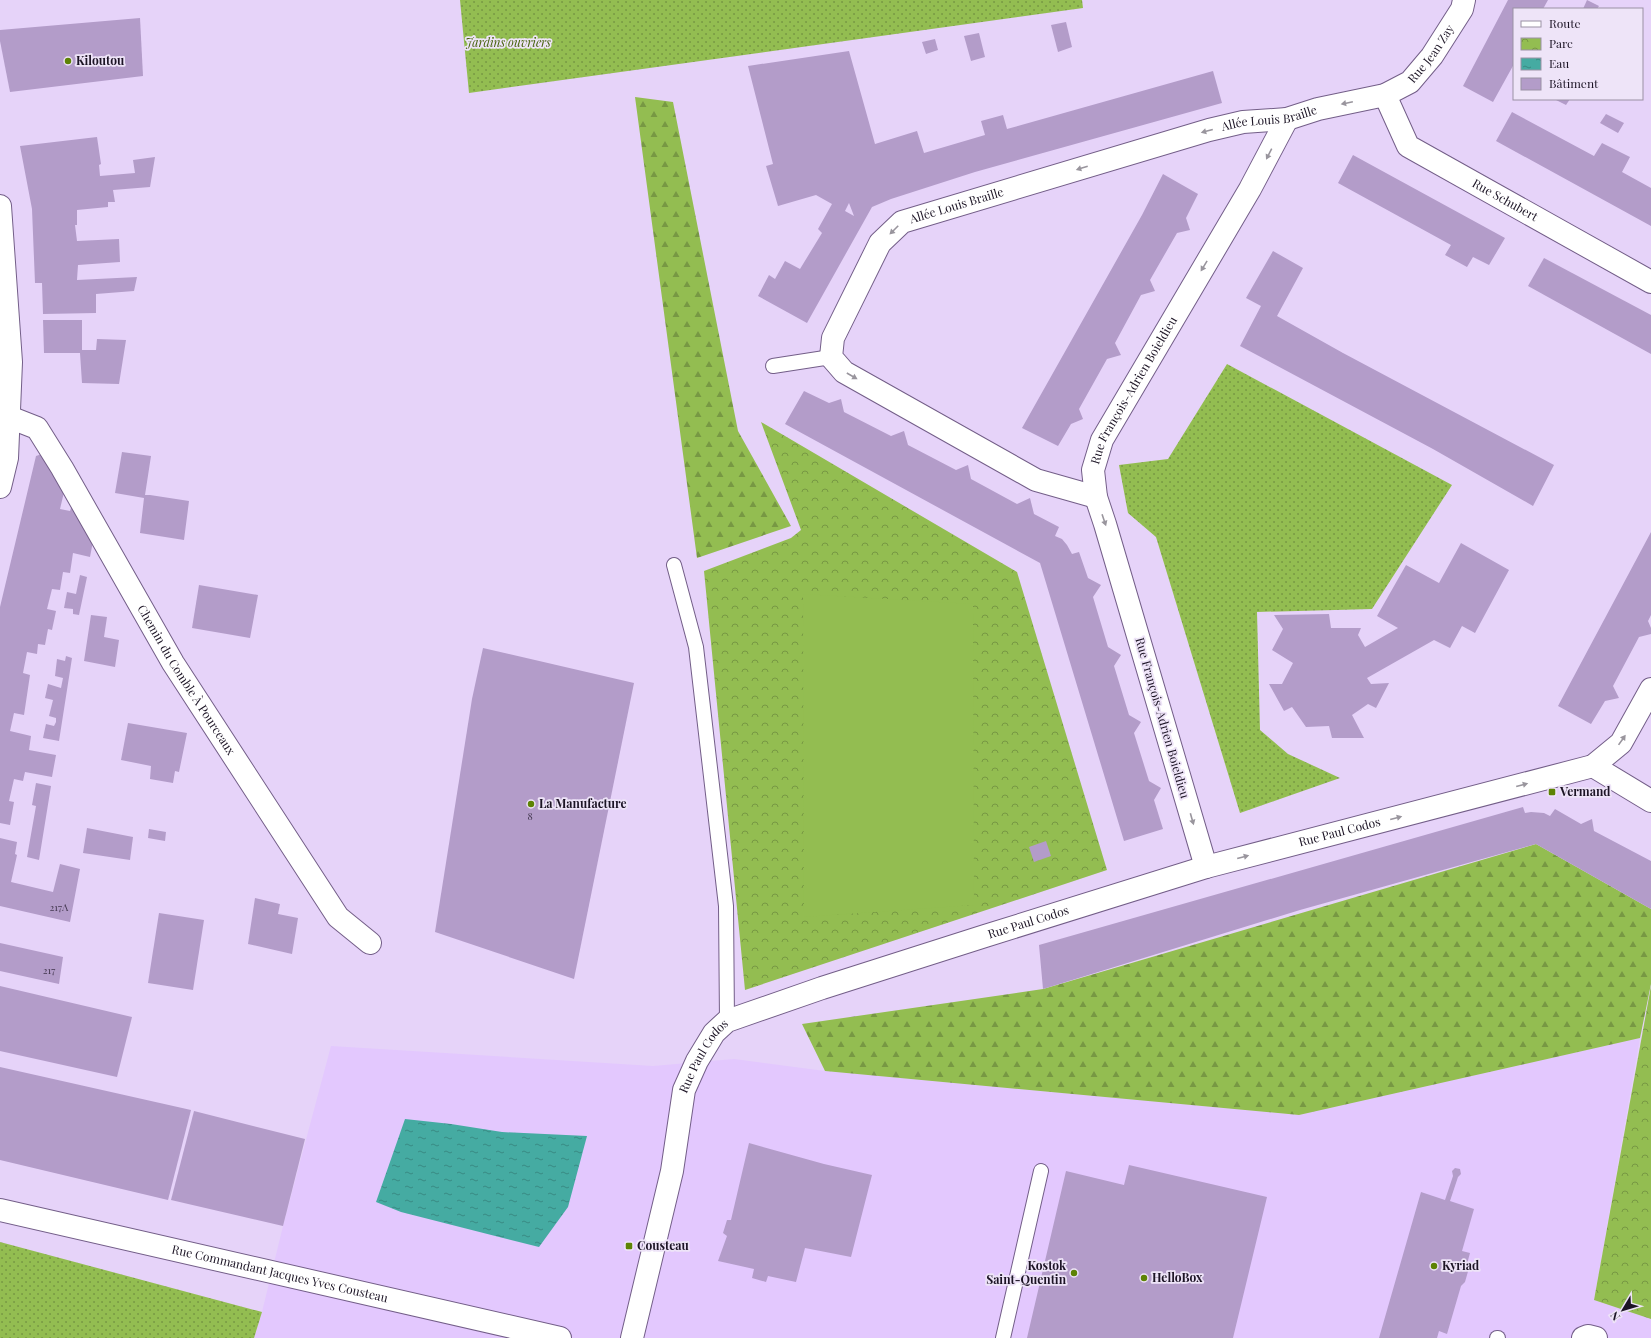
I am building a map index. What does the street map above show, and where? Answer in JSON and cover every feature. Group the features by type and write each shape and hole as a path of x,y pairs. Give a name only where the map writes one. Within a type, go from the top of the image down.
{"street":[{"name":"Rue Jean Zay","path":"1385,95 1410,82 1432,56 1462,9 1464,0"},
{"name":"Allée Louis Braille","path":"831,356 833,338 880,243 902,222 1209,130 1243,122 1287,119 1318,109 1385,95"},
{"name":"Rue Schubert","path":"1385,95 1408,146 1651,282"},
{"name":"Rue François-Adrien Boieldieu","path":"1206,867 1096,498 1093,470 1102,440 1250,189 1287,119"},
{"path":"0,206 5,362 9,417 7,458 0,487"},
{"path":"831,356 844,372 1036,480 1096,498"},
{"name":"Chemin du Comble À Pourceaux","path":"9,417 37,428 62,468 173,663 338,917 370,943"},
{"path":"1651,689 1621,743 1593,766 1651,801"},
{"name":"Rue Paul Codos","path":"632,1338 672,1171 684,1090 697,1060 714,1033 727,1021 822,988 971,940 1206,867 1593,766"},
{"name":"Rue Commandant Jacques Yves Cousteau","path":"0,1210 560,1338"},
{"path":"1583,1338 1588,1336 1596,1338"}],"lane":[{"path":"773,366 831,356"},
{"path":"674,565 696,647 721,859 726,906 727,1021"},
{"path":"1003,1338 1041,1171"}],"shaded area":[{"path":"1640,1038 1594,1300 1651,1319 1651,1338 254,1338 331,1046 653,1066 734,1059 825,1071 1299,1115"}],"green space":[{"name":"Jardins ouvriers","path":"460,0 1082,0 1083,8 469,93"},
{"path":"635,97 673,102 738,431 791,526 697,558"},
{"path":"1227,364 1452,485 1372,609 1257,612 1260,730 1288,754 1340,778 1240,813 1156,537 1128,513 1119,465 1168,459"},
{"path":"761,422 1017,572 1107,870 745,990 704,571 791,538 801,530"},
{"path":"803,594 973,604 974,905 804,917"},
{"path":"1536,844 1651,909 1651,984 1640,1038 1299,1115 825,1071 802,1024 1043,989"},
{"path":"1651,986 1651,1319 1594,1300"},
{"path":"0,1242 262,1312 254,1338 0,1338"}],"water":[{"path":"405,1119 502,1132 587,1136 568,1207 539,1247 401,1212 376,1202"}],"building":[{"path":"1508,0 1548,0 1544,8 1513,8 1513,66 1493,102 1463,86"},
{"path":"1587,0 1599,6 1598,8 1583,8"},
{"path":"140,18 143,76 10,92 0,41 0,30"},
{"path":"1066,22 1072,47 1058,52 1051,25"},
{"path":"979,33 985,57 971,61 964,36"},
{"path":"935,39 938,50 926,54 922,42"},
{"path":"849,51 875,144 917,131 924,153 985,135 981,121 1003,115 1007,129 1213,71 1222,103 975,172 891,199 872,207 807,323 758,296 769,275 775,279 785,261 800,269 822,233 818,229 832,204 816,195 778,206 766,166 773,164 748,66","holes":["849,203 854,216 845,211"]},
{"path":"1556,100 1569,100 1566,105"},
{"path":"1512,112 1594,156 1602,143 1630,157 1622,172 1651,188 1651,226 1496,141"},
{"path":"1606,114 1624,123 1618,133 1600,123"},
{"path":"97,137 101,164 99,165 100,176 135,173 133,160 155,157 150,187 113,190 115,202 108,202 108,207 77,210 77,225 75,225 77,241 119,239 120,262 78,265 77,280 137,277 134,291 96,294 96,313 43,314 42,283 35,283 32,209 20,146"},
{"path":"1353,155 1505,238 1489,265 1473,257 1467,267 1445,255 1451,245 1338,183"},
{"path":"1163,174 1198,194 1186,218 1190,230 1177,233 1150,280 1155,291 1141,295 1115,343 1121,355 1107,359 1079,409 1083,419 1071,424 1058,446 1022,428 1142,215"},
{"path":"1273,251 1303,268 1277,316 1343,353 1554,465 1533,506 1433,449 1240,346 1261,306 1246,298"},
{"path":"1544,258 1651,315 1651,354 1528,286"},
{"path":"43,320 82,320 82,350 96,350 97,339 126,340 119,384 82,383 80,353 44,353"},
{"path":"804,391 829,403 841,399 844,412 891,436 904,431 908,445 956,470 968,465 971,479 1017,504 1030,498 1034,514 1059,527 1055,536 1062,539 1072,554 1079,552 1088,578 1101,585 1093,597 1108,647 1121,655 1114,666 1129,715 1141,722 1134,733 1149,781 1161,788 1154,800 1163,829 1124,841 1040,563 785,424"},
{"path":"122,452 151,456 145,495 189,501 184,540 140,533 144,498 115,493"},
{"path":"42,454 65,488 60,509 70,511 73,502 94,536 90,557 73,553 70,573 63,572 60,590 52,589 47,609 56,611 52,630 48,629 45,645 38,644 37,654 27,652 23,673 30,675 24,715 14,713 10,731 31,736 29,750 56,755 52,777 25,772 23,781 14,779 9,801 14,802 10,825 0,823 0,607 36,456"},
{"path":"1651,532 1651,615 1648,621 1651,628 1651,634 1639,637 1613,686 1619,698 1605,701 1591,724 1558,706"},
{"path":"1461,543 1509,570 1475,633 1462,626 1450,648 1434,640 1367,678 1371,684 1389,683 1376,708 1368,704 1352,715 1364,738 1332,738 1329,726 1306,727 1292,707 1284,711 1269,684 1282,684 1293,663 1272,650 1283,629 1274,615 1329,614 1331,628 1361,628 1358,635 1365,647 1398,628 1377,616 1406,565 1439,583"},
{"path":"80,575 87,577 79,615 73,614 73,609 64,608 67,592 76,594"},
{"path":"199,585 258,595 250,638 192,628"},
{"path":"91,615 107,617 104,637 119,640 115,667 84,661"},
{"name":"La Manufacture","path":"483,648 634,683 574,979 435,932 472,699"},
{"path":"66,656 72,658 59,741 43,738 46,724 54,726 56,722 56,718 49,716 53,700 45,698 48,684 61,688 63,678 55,676 57,659 65,661"},
{"path":"128,723 187,733 179,772 175,771 173,783 150,779 151,766 121,760"},
{"path":"36,783 51,786 39,860 27,857 36,806 32,805"},
{"path":"1523,807 1525,813 1544,813 1550,816 1555,809 1581,824 1592,819 1594,831 1651,861 1651,909 1536,844 1300,910 1043,989 1039,945"},
{"path":"87,828 133,837 130,860 83,853"},
{"path":"149,829 166,832 165,841 148,838"},
{"path":"0,838 17,842 15,854 17,855 11,882 53,892 60,864 80,869 70,922 0,906"},
{"path":"1046,841 1051,856 1034,862 1029,847"},
{"path":"255,898 280,904 278,914 298,918 292,954 248,944"},
{"path":"159,913 204,920 193,990 148,983"},
{"path":"0,943 63,957 59,984 0,971"},
{"path":"0,986 132,1017 117,1077 0,1051"},
{"path":"0,1067 191,1110 168,1200 0,1160"},
{"path":"194,1111 305,1139 283,1226 171,1200"},
{"path":"749,1143 824,1164 872,1175 851,1257 805,1248 796,1282 768,1276 766,1282 752,1278 754,1269 718,1261 727,1236 723,1233 727,1220 731,1220"},
{"name":"HelloBox","path":"1129,1165 1267,1197 1233,1338 1027,1338 1066,1171 1124,1185"},
{"name":"Kyriad","path":"1455,1168 1460,1169 1461,1174 1458,1177 1450,1201 1474,1209 1462,1251 1470,1253 1467,1264 1469,1268 1465,1282 1461,1286 1447,1334 1439,1331 1437,1338 1379,1338 1421,1192 1445,1200 1453,1176 1452,1171"}],"place":[{"name":"Kiloutou","path":"68,61"},
{"name":"Vermand","path":"1552,792"},
{"name":"La Manufacture","path":"531,804"},
{"name":"Cousteau","path":"629,1246"},
{"name":"Kyriad","path":"1434,1266"},
{"name":"Kostok Saint-Quentin","path":"1074,1273"},
{"name":"HelloBox","path":"1144,1278"}]}
